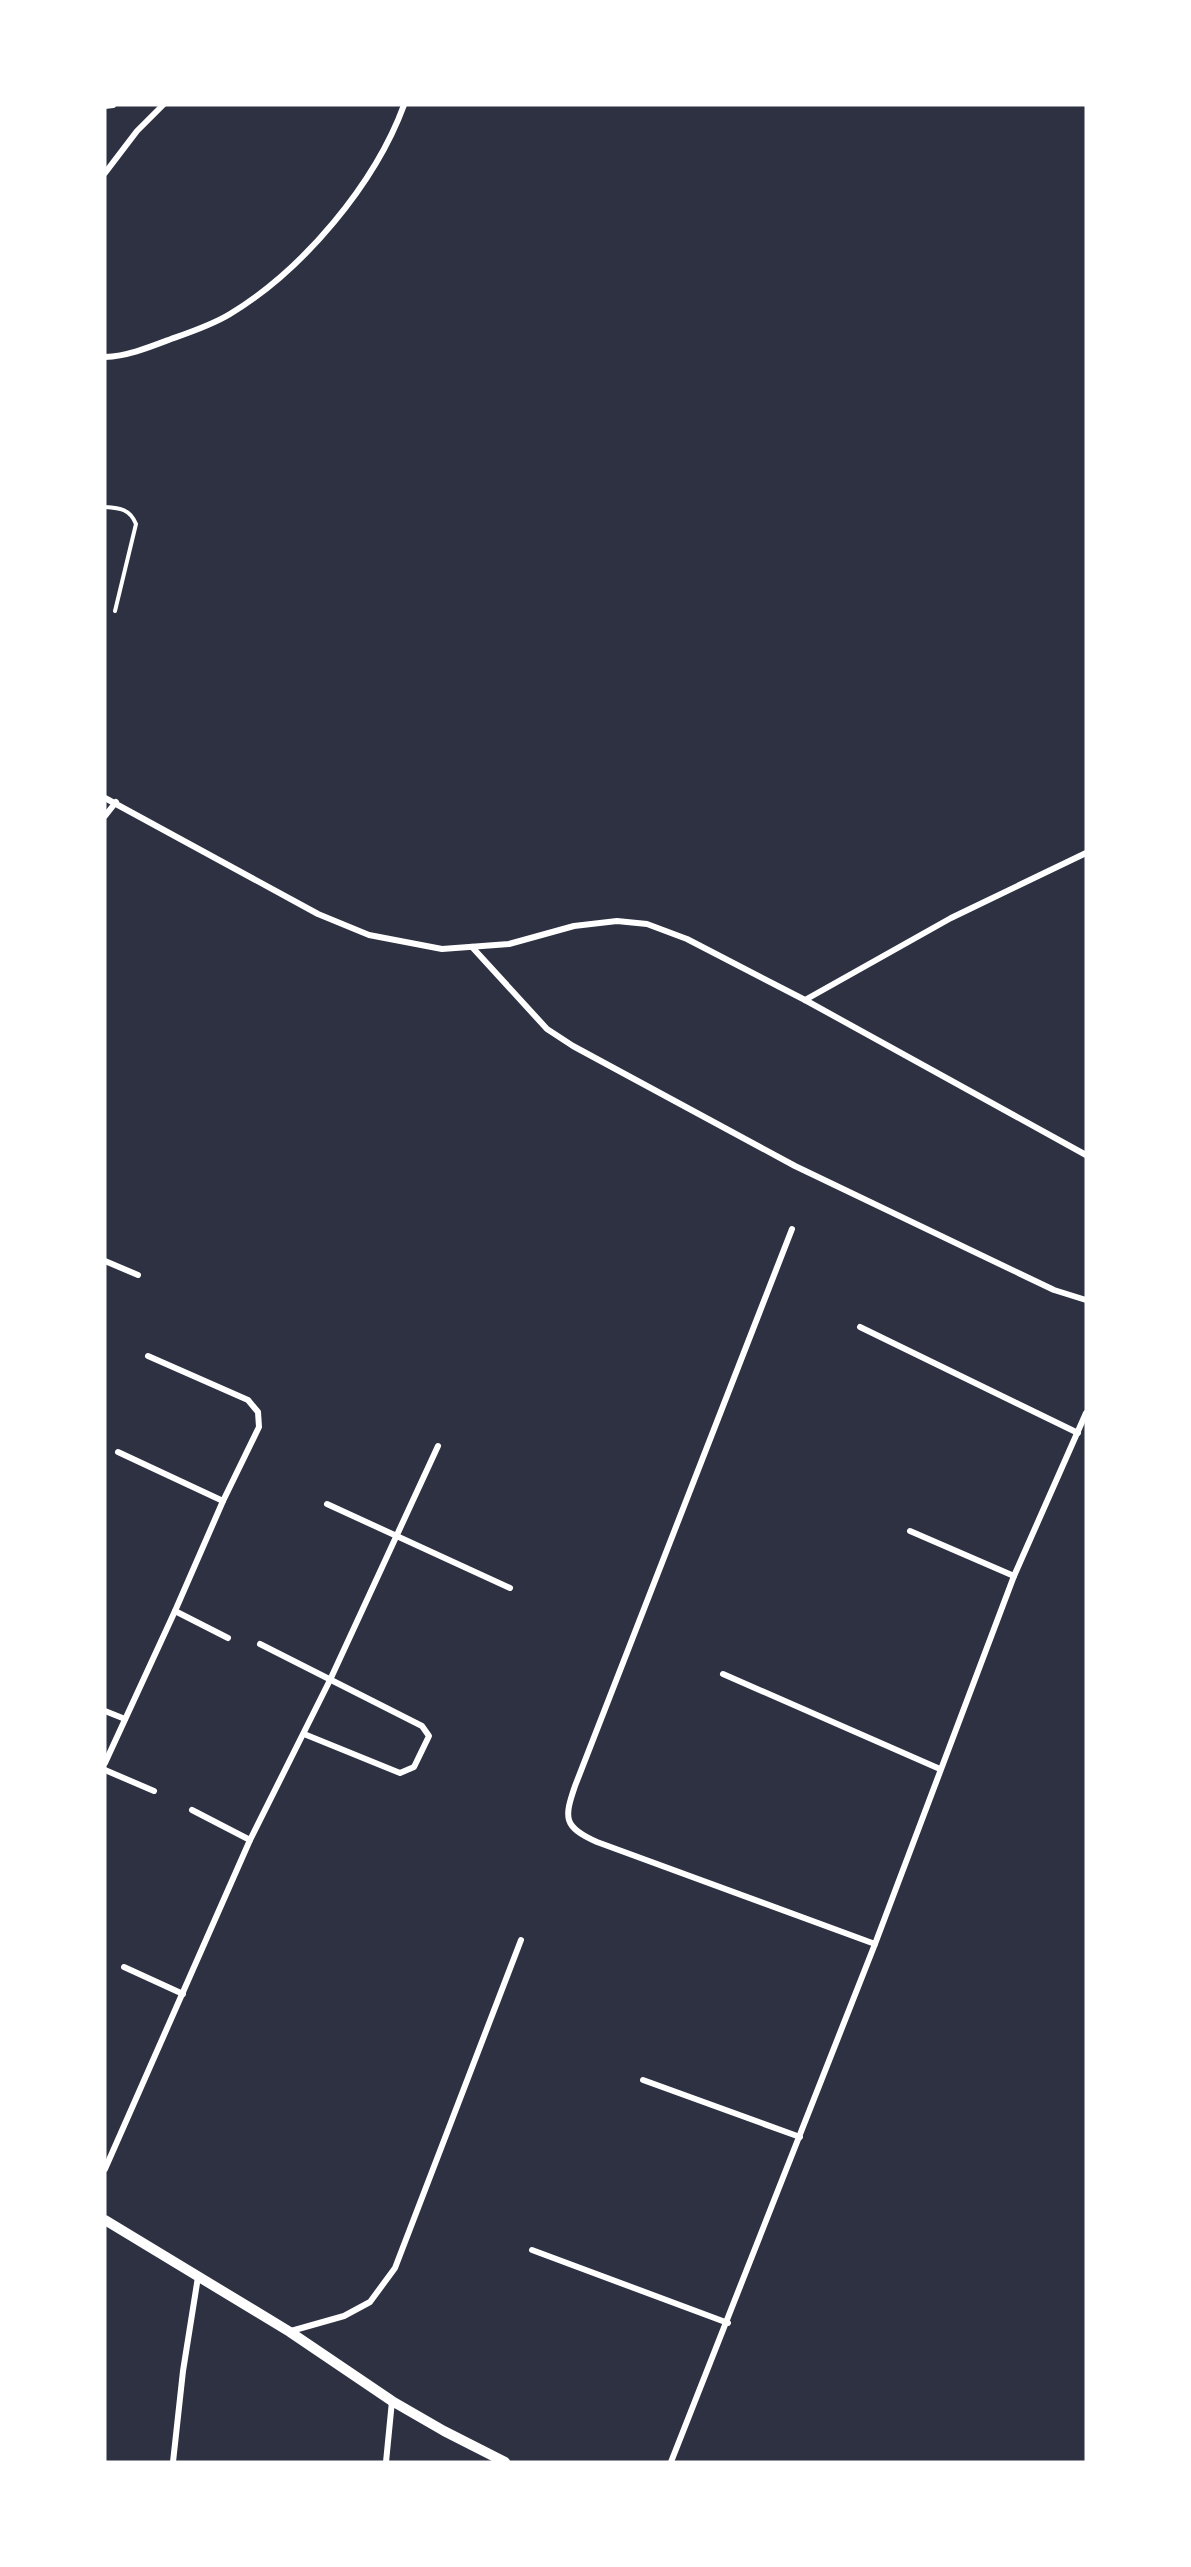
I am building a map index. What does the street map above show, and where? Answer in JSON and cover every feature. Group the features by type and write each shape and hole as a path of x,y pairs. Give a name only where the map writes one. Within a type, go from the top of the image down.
{"street":[{"path":"105,106 113,105"},
{"path":"105,173 131,139 163,105"},
{"path":"105,357 149,347 213,323 247,303 291,266 342,214 361,188 386,145 404,105"},
{"path":"105,798 117,802 318,914 369,935 442,949 509,944 574,926 617,921 647,924 687,939 805,1000 1086,1155"},
{"path":"105,816 117,802"},
{"path":"805,1000 951,918 1086,853"},
{"path":"472,947 547,1029 591,1056 795,1166 1054,1290 1086,1299"},
{"path":"792,1228 567,1810 567,1818 578,1832 597,1842 875,1944"},
{"path":"105,1261 138,1275"},
{"path":"860,1327 1078,1433"},
{"path":"105,1763 223,1501 259,1427 260,1419 257,1409 248,1400 148,1356"},
{"path":"671,2462 728,2323 875,1944 1014,1576 1086,1413"},
{"path":"105,2169 250,1840 330,1680 438,1446"},
{"path":"118,1452 223,1501"},
{"path":"327,1504 510,1588"},
{"path":"910,1531 1014,1576"},
{"path":"175,1611 228,1638"},
{"path":"260,1644 422,1726 428,1732 428,1739 414,1767 400,1773 304,1734"},
{"path":"723,1674 940,1769"},
{"path":"105,1711 125,1719"},
{"path":"105,1770 154,1791"},
{"path":"192,1810 250,1840"},
{"path":"291,2332 344,2316 370,2302 395,2268 521,1940"},
{"path":"124,1967 183,1994"},
{"path":"643,2080 800,2137"},
{"path":"105,2220 291,2332 392,2401 505,2462"},
{"path":"532,2250 728,2323"},
{"path":"173,2462 183,2371 198,2277"},
{"path":"386,2462 392,2401"}],"lane":[{"path":"105,507 124,509 132,515 136,524 115,611"}]}
